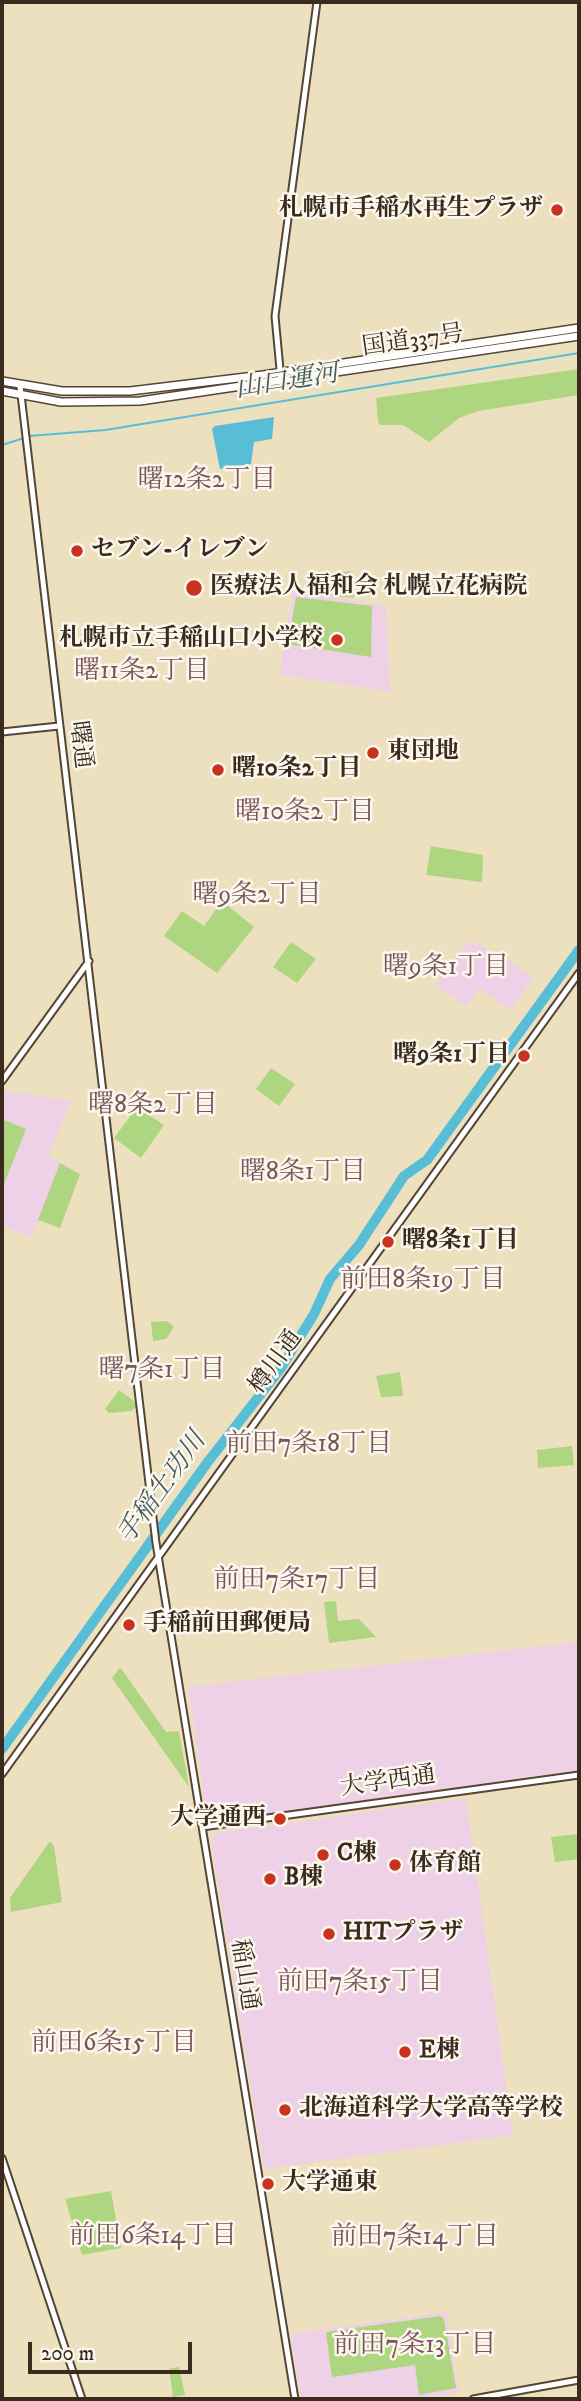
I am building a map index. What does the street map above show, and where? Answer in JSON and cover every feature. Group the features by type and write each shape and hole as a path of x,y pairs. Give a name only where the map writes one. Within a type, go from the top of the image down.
{"highway":[{"name":"国道337号","path":"2,391 61,402 140,401 579,328"},
{"name":"国道337号","path":"2,381 20,386 95,393 280,376 579,336"}],"street":[{"path":"280,376 275,316 317,2"},
{"name":"曙通","path":"20,386 153,1522"},
{"path":"2,732 59,726"},
{"path":"2,1081 89,961"},
{"name":"樽川通","path":"2,1774 579,973"},
{"name":"稲山通","path":"153,1522 295,2399"},
{"name":"大学西通","path":"202,1826 579,1775"},
{"path":"2,2158 82,2399"},
{"path":"473,2399 579,2380"}],"shaded area":[{"name":"札幌市立手稲山口小学校","path":"293,591 386,606 390,692 280,674"},
{"path":"469,941 475,945 477,942 500,958 502,956 534,978 510,1010 480,988 466,1006 435,985"},
{"path":"6,1091 71,1101 48,1156 80,1174 60,1228 39,1220 31,1237 2,1226 2,1096"},
{"path":"579,1642 579,1770 214,1821 207,1815 188,1687"},
{"path":"466,1798 513,2135 264,2169 211,1840 216,1833"},
{"path":"447,2312 458,2392 416,2399 301,2399 290,2334"}],"green space":[{"path":"579,369 579,395 478,411 459,418 429,442 403,425 380,425 378,422 376,398"},
{"path":"351,571 354,598 319,594 320,575"},
{"path":"296,597 372,606 371,657 288,644"},
{"path":"431,846 483,855 482,882 426,875"},
{"path":"222,901 254,927 217,973 164,936 182,911 204,926"},
{"path":"291,942 316,959 297,983 273,967"},
{"path":"271,1068 295,1084 279,1106 256,1089"},
{"path":"137,1107 164,1125 141,1158 114,1138"},
{"path":"2,1119 26,1129 2,1189"},
{"path":"60,1163 80,1174 60,1228 38,1220"},
{"path":"167,1321 174,1327 166,1339 153,1341 151,1322"},
{"path":"400,1372 403,1396 381,1397 376,1376"},
{"path":"119,1390 134,1401 136,1407 131,1411 109,1413 105,1409"},
{"path":"572,1446 574,1465 538,1468 537,1450"},
{"path":"336,1601 338,1621 359,1619 376,1637 329,1643 324,1602"},
{"path":"120,1667 166,1732 179,1731 189,1787 112,1678"},
{"path":"579,1834 579,1859 555,1862 551,1837"},
{"path":"50,1841 54,1846 62,1902 11,1912 10,1898"},
{"path":"111,2191 121,2248 82,2255 65,2199"},
{"path":"440,2316 444,2319 456,2388 419,2395 415,2365 332,2377 326,2332"},
{"path":"179,2367 185,2395 173,2397 169,2369"}],"water":[{"path":"274,417 272,439 254,442 251,464 220,469 212,429 215,426"}],"waterway":[{"name":"山口運河","path":"29,436 105,430 579,353"},
{"name":"山口運河","path":"2,445 24,438"},
{"name":"手稲土功川","path":"2,1749 207,1463 281,1368 314,1314 330,1279 359,1245 404,1176 427,1160 579,950"}],"place":[{"name":"札幌市手稲水再生プラザ","path":"557,210"},
{"name":"セブン-イレブン","path":"77,551"},
{"name":"医療法人福和会 札幌立花病院","path":"194,588"},
{"name":"札幌市立手稲山口小学校","path":"337,640"},
{"name":"東団地","path":"373,753"},
{"name":"曙10条2丁目","path":"218,770"},
{"name":"曙9条1丁目","path":"524,1056"},
{"name":"曙8条1丁目","path":"388,1242"},
{"name":"手稲前田郵便局","path":"129,1625"},
{"name":"大学通西","path":"280,1819"},
{"name":"C棟","path":"323,1855"},
{"name":"体育館","path":"395,1865"},
{"name":"B棟","path":"270,1879"},
{"name":"HITプラザ","path":"329,1934"},
{"name":"E棟","path":"405,2052"},
{"name":"北海道科学大学高等学校","path":"285,2110"},
{"name":"大学通東","path":"268,2184"}],"district":[{"name":"曙12条2丁目","path":"207,482"},
{"name":"曙11条2丁目","path":"142,673"},
{"name":"曙10条2丁目","path":"305,814"},
{"name":"曙9条2丁目","path":"257,897"},
{"name":"曙9条1丁目","path":"446,969"},
{"name":"曙8条2丁目","path":"153,1107"},
{"name":"曙8条1丁目","path":"303,1174"},
{"name":"前田8条19丁目","path":"423,1282"},
{"name":"曙7条1丁目","path":"162,1372"},
{"name":"前田7条18丁目","path":"309,1446"},
{"name":"前田7条17丁目","path":"297,1582"},
{"name":"前田7条15丁目","path":"360,1984"},
{"name":"前田6条15丁目","path":"114,2045"},
{"name":"前田6条14丁目","path":"153,2238"},
{"name":"前田7条14丁目","path":"415,2239"},
{"name":"前田7条13丁目","path":"415,2347"}]}
